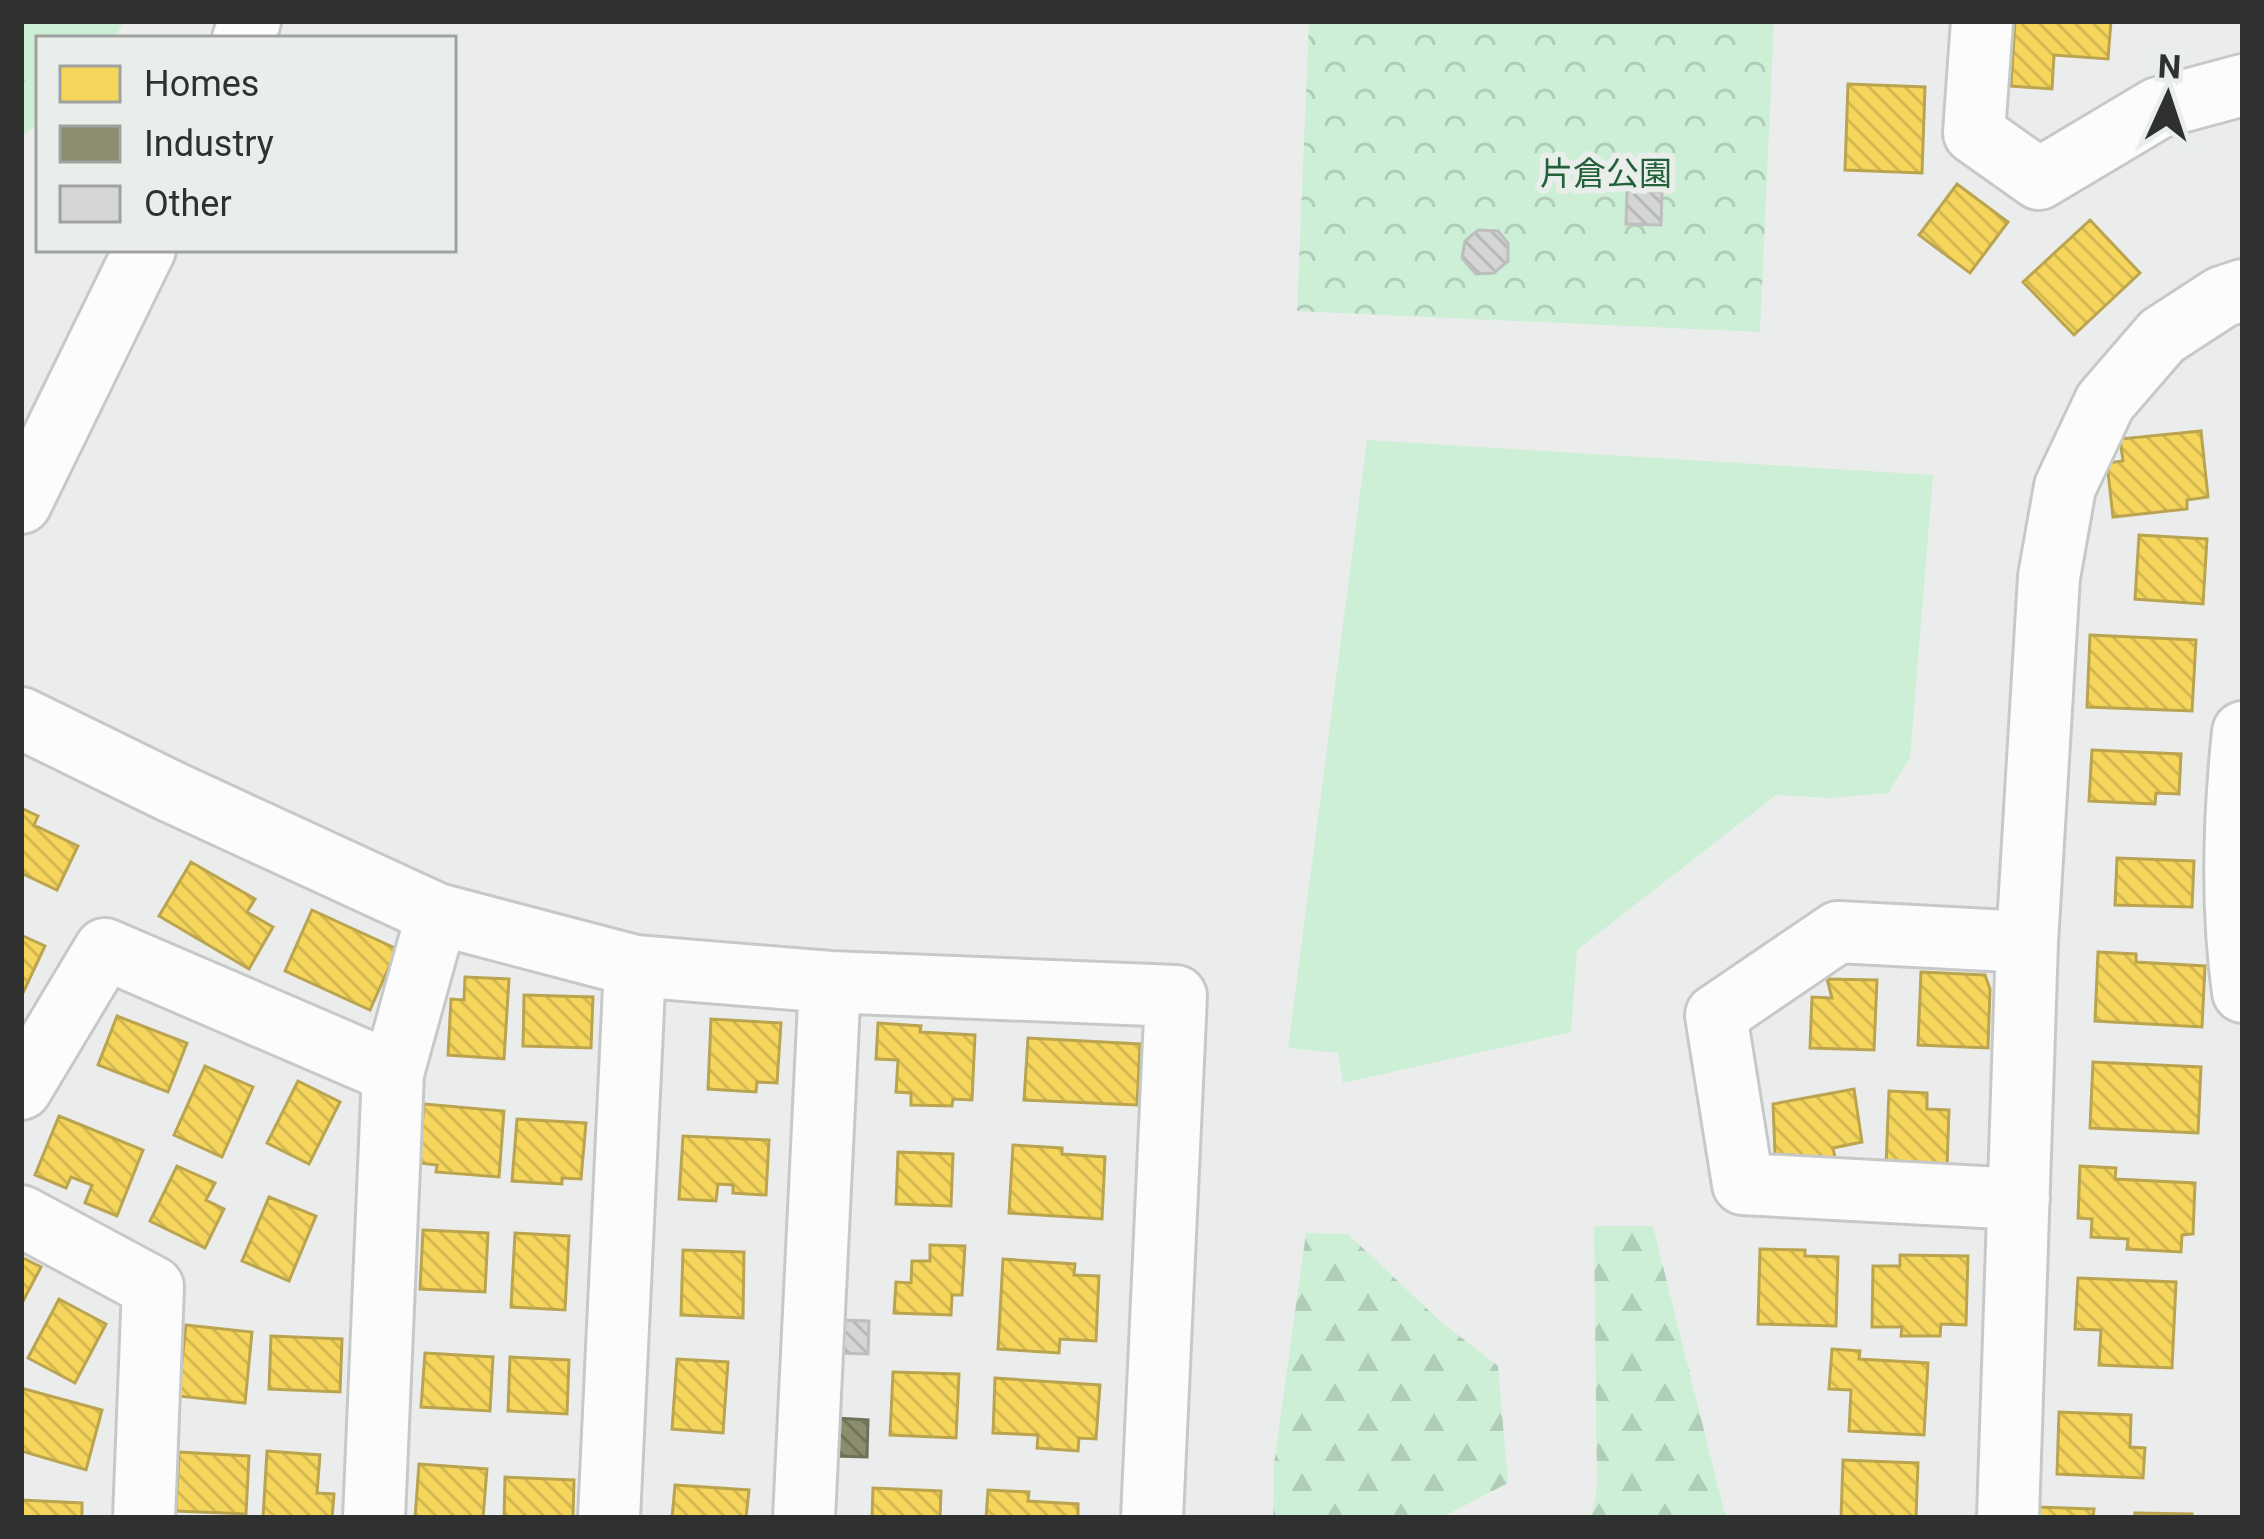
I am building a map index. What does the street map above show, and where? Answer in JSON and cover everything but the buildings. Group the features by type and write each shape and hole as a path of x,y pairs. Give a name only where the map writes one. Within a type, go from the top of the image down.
{"street":[{"path":"1982,21 1974,133 2039,179 2158,108 2243,85"},
{"path":"21,503 144,252"},
{"path":"2008,1518 2027,942 2049,577 2065,487 2105,402 2162,336 2222,297 2243,290"},
{"path":"21,718 437,914 635,966 830,982 1176,996 1152,1518"},
{"path":"2243,732 2236,946 2243,992"},
{"path":"374,1518 394,1073 437,914"},
{"path":"2019,1199 1743,1184 1716,1015 1838,932 2027,942"},
{"path":"21,1089 105,949 394,1073"},
{"path":"609,1518 635,966"},
{"path":"804,1518 830,982"},
{"path":"21,1216 153,1287 143,1518"}],"green space":[{"path":"21,21 124,21 116,36 36,36 36,125 21,137"},
{"name":"片倉公園","path":"1309,21 1774,21 1760,332 1297,311"},
{"path":"1367,440 1933,475 1910,758 1888,793 1830,798 1776,795 1577,950 1571,1032 1343,1083 1338,1053 1288,1048"},
{"path":"1594,1226 1653,1226 1726,1518 1591,1518 1597,1489"},
{"path":"1306,1233 1348,1234 1441,1322 1498,1366 1508,1483 1440,1518 1273,1518 1274,1464"}]}
